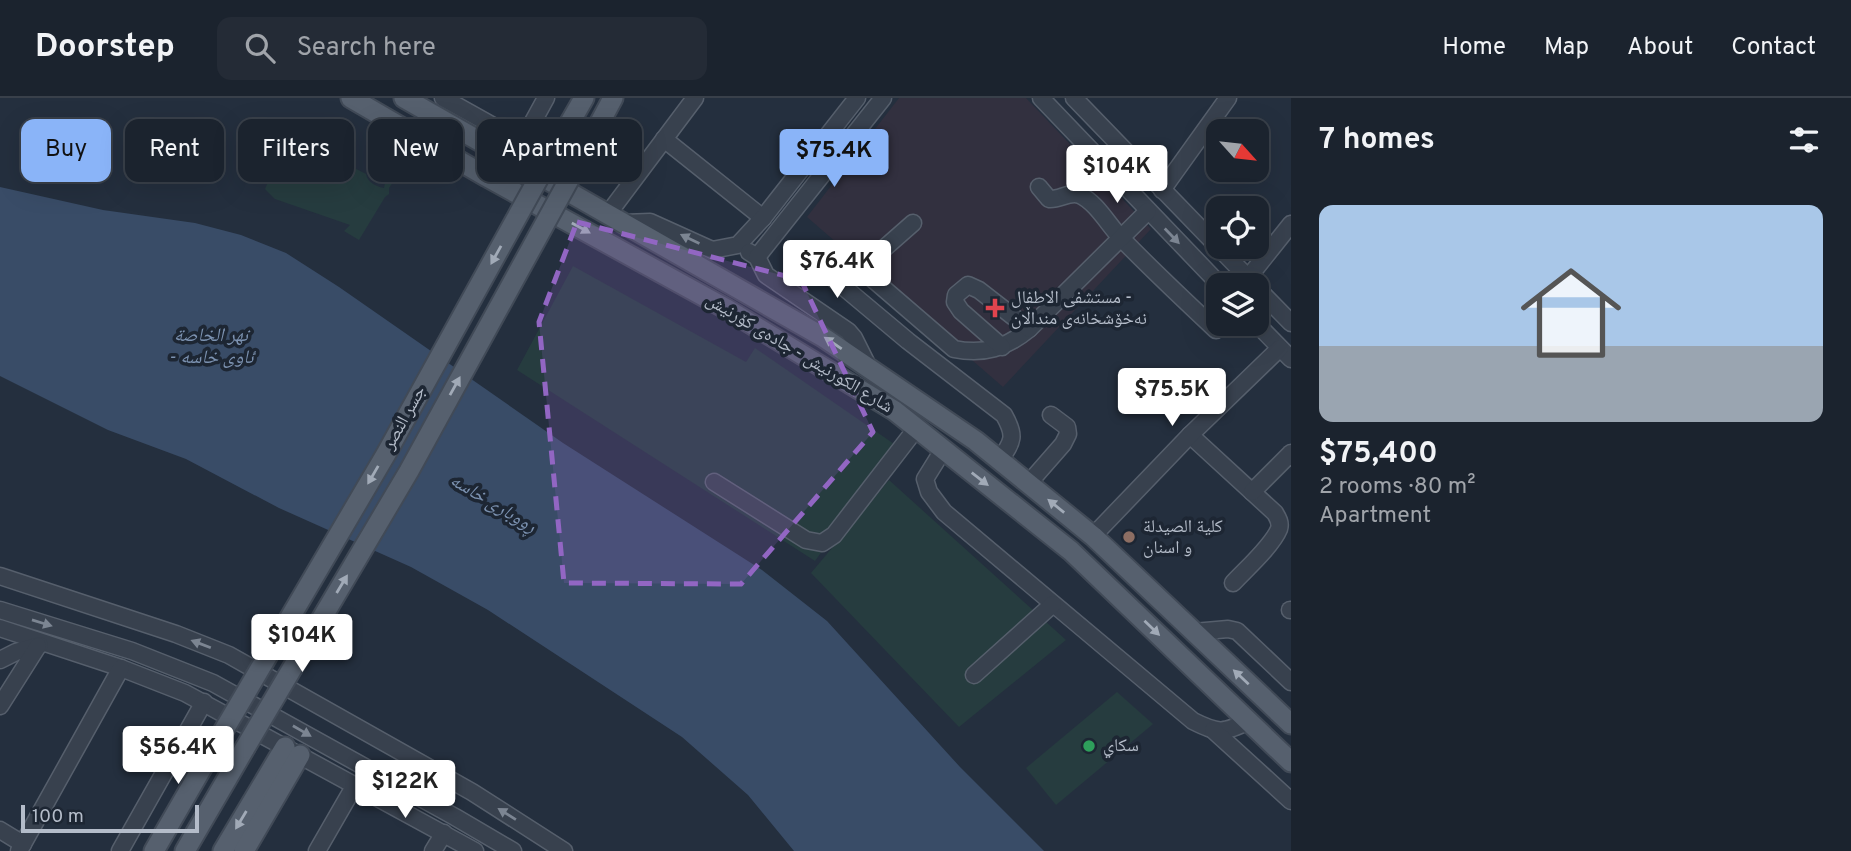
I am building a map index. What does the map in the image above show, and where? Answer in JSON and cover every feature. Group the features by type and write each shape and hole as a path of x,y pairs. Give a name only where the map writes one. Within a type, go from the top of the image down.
{"main road":[{"name":"شارع الكورنيش - جادەی کۆرنیش","path":"351,98 725,308 895,411 1071,551 1291,762"},
{"name":"شارع الكورنيش - جادەی کۆرنیش","path":"404,98 477,141"},
{"name":"جسر النصر","path":"153,851 386,454 584,98"},
{"name":"جسر النصر","path":"185,851 409,471 613,98"},
{"name":"شارع الكورنيش - جادەی کۆرنیش","path":"550,182 823,337 976,441 1093,536 1291,724"},
{"path":"223,851 293,751"},
{"path":"244,851 293,751"}],"street":[{"path":"535,119 546,98"},
{"path":"695,98 664,139 616,219 650,222 712,250 738,245 763,218 857,98"},
{"path":"757,257 883,98"},
{"path":"1041,98 1208,273"},
{"path":"1073,98 1242,273"},
{"path":"1163,190 1228,98"},
{"path":"452,100 484,119"},
{"path":"664,139 763,218"},
{"path":"1039,187 1049,199 1057,200 1068,194 1078,194 1087,200 1121,238 1206,320"},
{"path":"913,223 871,260 868,275 954,349 968,352 996,350 1013,342 1148,211"},
{"path":"1260,273 1291,224"},
{"path":"738,245 757,257 766,275 848,331 870,368"},
{"path":"834,279 908,341 1004,415 1012,429 1012,443 1000,460"},
{"path":"1002,347 955,302 956,295 968,285 979,290 1029,329"},
{"path":"1269,300 1291,323"},
{"path":"1093,536 1190,435 1286,353 1269,336"},
{"path":"1028,484 1063,444 1068,434 1067,427 1051,415"},
{"path":"714,482 806,540 822,543 834,535 915,429"},
{"path":"1190,435 1275,513 1279,520 1279,529 1233,583"},
{"path":"943,450 925,479 929,492 944,512 1193,721 1224,733 1249,721"},
{"path":"1252,492 1291,453"},
{"path":"0,576 176,634 229,655 472,792 564,851"},
{"path":"974,675 1053,604"},
{"path":"0,610 169,664 214,683 513,851"},
{"path":"0,628 44,645 121,668 204,702 475,851"},
{"path":"1194,632 1228,629 1237,631 1291,682"},
{"path":"78,653 83,635"},
{"path":"0,660 16,652 44,645"},
{"path":"0,706 44,645"},
{"path":"0,831 23,848 121,668"},
{"path":"120,851 204,702"},
{"path":"1213,730 1291,801"},
{"path":"317,851 355,785"},
{"path":"382,799 431,803"},
{"path":"433,851 444,832"}],"highlighted area":[{"path":"577,222 801,280 873,432 741,584 564,583 539,322"}],"shaded area":[{"name":"مستشفى الاطفال - نەخۆشخانەی منداڵان","path":"899,98 1026,98 1151,229 1003,387 807,217"}],"green space":[{"path":"354,168 366,174 368,182 378,187 384,188 385,182 393,182 389,194 359,240 344,231 350,225 275,199 265,189 268,182 354,182"},
{"path":"573,266 746,362 755,348 897,446 815,561 517,370"},
{"path":"889,480 1066,640 959,727 811,573"},
{"name":"سكاي","path":"1117,692 1153,724 1056,805 1026,768"}],"water":[{"name":"نهر الخاصة - ئاوی خاسە","path":"0,187 103,210 195,223 241,235 286,253 563,443 762,570 827,621 960,767 1044,851 794,851 748,795 682,737 488,610 411,567 279,508 186,459 108,430 0,376"}],"place":[{"name":"مستشفى الاطفال - نەخۆشخانەی منداڵان","path":"995,308"},
{"name":"كلية الصيدلة و اسنان","path":"1129,537"},
{"name":"سكاي","path":"1089,746"}],"water label":[{"name":"ڕووباری خاسە","path":"493,504"}]}
